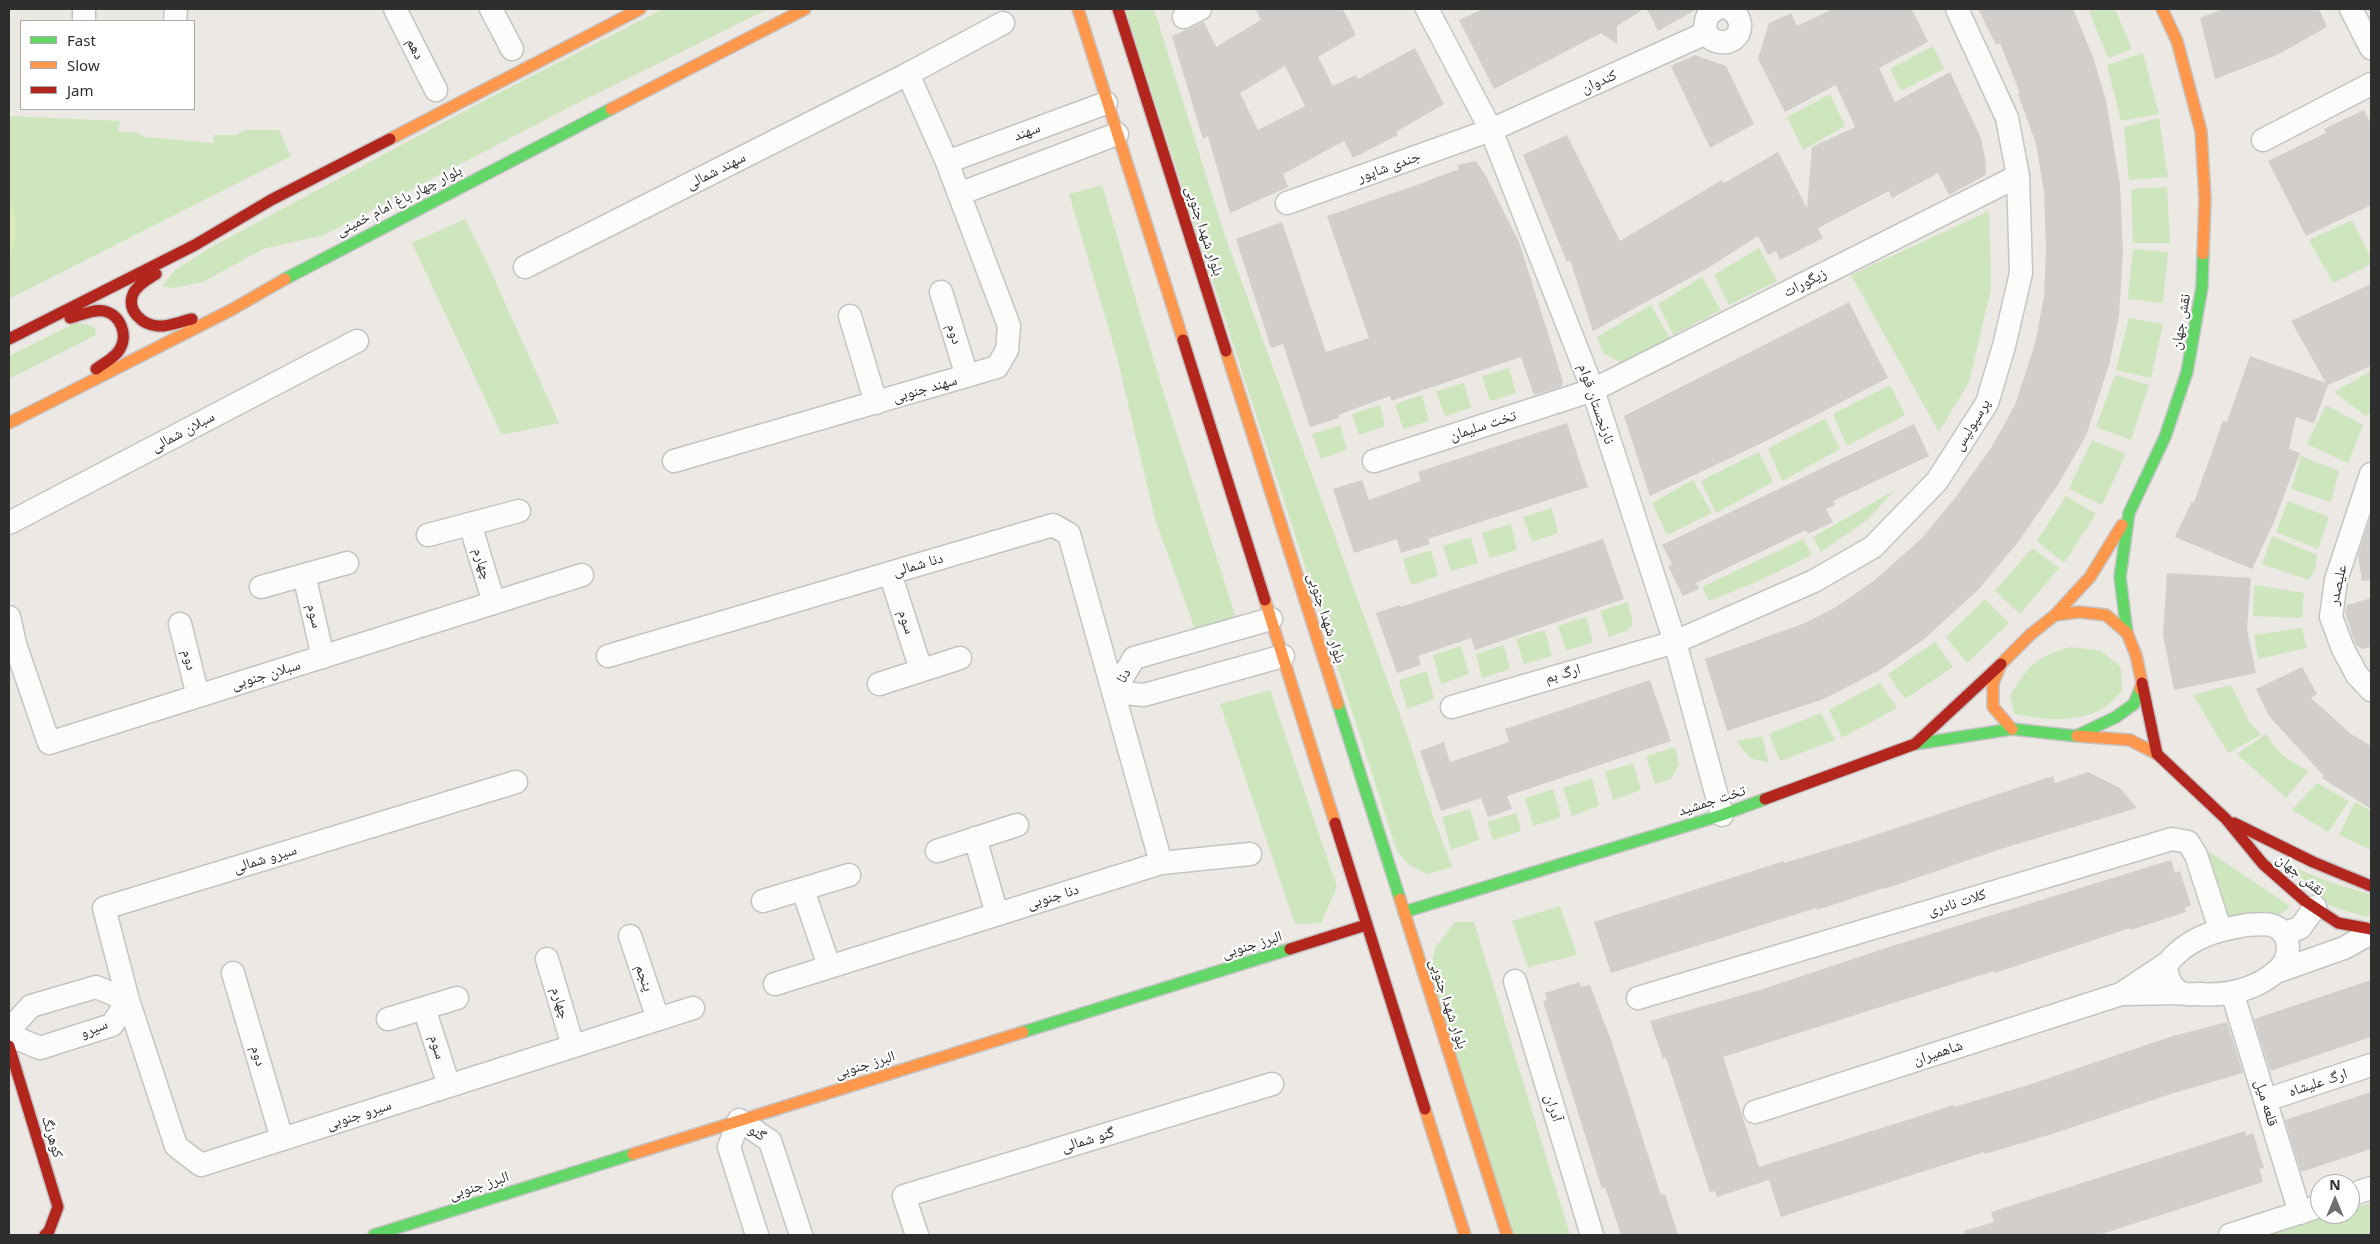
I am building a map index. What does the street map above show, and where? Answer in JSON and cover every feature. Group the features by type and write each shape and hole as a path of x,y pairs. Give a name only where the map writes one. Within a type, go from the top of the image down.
{"street":[{"name":"دهم","path":"395,9 436,90"},
{"path":"491,9 512,49"},
{"path":"9,338 33,328 195,245 271,200 640,9"},
{"name":"بلوار چهار باغ امام خمینی","path":"9,423 230,310 311,264 805,9"},
{"path":"1078,9 1465,1235"},
{"name":"بلوار شهدا جنوبی","path":"1118,9 1507,1235"},
{"name":"نارنجستان قوام","path":"1427,9 1491,130 1593,390 1675,642 1722,816"},
{"path":"1716,9 1708,15 1705,21 1706,33 1714,41 1725,43 1738,33 1741,12"},
{"name":"پرسپولیس","path":"1675,642 1814,582 1873,547 1937,481 1987,403 2004,346 2021,273 2018,176 2007,118 1957,9"},
{"name":"نقش جهان","path":"2127,633 2120,577 2129,513 2165,437 2188,372 2202,287 2205,199 2201,131 2177,40 2162,9"},
{"path":"2351,9 2371,48"},
{"name":"سهند شمالی","path":"525,267 908,74 1003,23"},
{"name":"کندوان","path":"1491,130 1706,33"},
{"path":"908,74 959,194 1117,134"},
{"path":"2263,140 2371,84"},
{"name":"سهند","path":"947,162 1106,102"},
{"name":"جندی شاپور","path":"1287,203 1491,130"},
{"name":"زیگورات","path":"1593,390 2018,176"},
{"name":"سهند جنوبی","path":"674,461 997,367 1007,350 1009,326 959,194"},
{"path":"195,245 136,288 131,300 132,310 147,324 160,327 230,310"},
{"name":"دوم","path":"941,292 967,376"},
{"path":"33,328 98,310 112,315 123,328 124,338 119,350 60,398"},
{"path":"850,316 876,403"},
{"name":"سبلان شمالی","path":"9,523 357,341"},
{"name":"تخت سلیمان","path":"1374,461 1593,390"},
{"name":"علیصدر","path":"2371,474 2336,580 2331,617 2343,649 2357,675 2371,690"},
{"path":"428,535 519,511"},
{"path":"2012,730 1993,707 1994,683 2001,664 2031,634 2055,615 2090,577 2129,513"},
{"name":"چهارم","path":"470,524 494,603"},
{"name":"دنا شمالی","path":"608,656 1054,525 1069,534 1114,692"},
{"path":"261,587 347,563"},
{"name":"سوم","path":"890,573 921,670"},
{"name":"سوم","path":"304,575 323,657"},
{"name":"سبلان جنوبی","path":"11,645 50,743 582,575"},
{"path":"2055,615 2079,612 2106,615 2127,633 2136,656 2157,754"},
{"path":"9,618 11,645"},
{"name":"دنا","path":"1271,619 1134,658 1114,692 1144,695 1282,656"},
{"name":"دوم","path":"180,624 198,696"},
{"name":"ارگ بم","path":"1452,707 1675,642"},
{"path":"879,684 960,658"},
{"name":"تخت جمشید","path":"1404,912 1722,816 1915,744 2001,664"},
{"path":"1915,744 2012,730 2076,736 2116,718 2134,704 2142,683"},
{"path":"1114,692 1161,864"},
{"name":"نقش جهان","path":"2076,736 2130,740 2157,754 2226,819 2263,864 2305,901 2338,922 2371,929"},
{"name":"سیرو شمالی","path":"128,1000 104,908 516,782"},
{"name":"نقش جهان","path":"2226,819 2313,862 2371,886"},
{"path":"937,850 1016,825"},
{"path":"975,838 997,914"},
{"name":"کلات نادری","path":"1638,998 2172,840 2188,842 2196,855 2220,929"},
{"name":"دنا جنوبی","path":"775,984 1161,864 1250,854"},
{"path":"763,902 848,874"},
{"path":"803,890 829,966"},
{"path":"2284,933 2300,928 2316,907"},
{"name":"البرز جنوبی","path":"374,1235 1366,925"},
{"path":"2121,994 2166,964 2184,946 2220,929 2271,925 2284,933 2288,942 2288,955 2279,971"},
{"path":"2121,994 2182,993 2217,996 2253,987 2279,971 2344,948 2371,933"},
{"name":"پنجم","path":"630,936 658,1019"},
{"name":"چهارم","path":"547,959 573,1046"},
{"path":"2166,964 2171,985 2182,993"},
{"name":"دوم","path":"233,972 282,1139"},
{"name":"آدران","path":"1515,981 1592,1235"},
{"path":"9,1030 31,1006 96,987 128,1000"},
{"name":"قلعه میل","path":"2232,992 2266,1100 2310,1210"},
{"name":"شاهمیران","path":"1754,1112 2121,994"},
{"path":"388,1019 457,998"},
{"name":"سیرو","path":"9,1035 40,1048 112,1025 128,1000"},
{"name":"سیرو جنوبی","path":"128,1000 176,1146 201,1165 694,1008"},
{"name":"سوم","path":"424,1008 449,1086"},
{"name":"کوهرنگ","path":"9,1046 58,1207 61,1235"},
{"name":"ارگ علیشاه","path":"2266,1100 2371,1065"},
{"name":"گنو شمالی","path":"917,1235 904,1196 1272,1084"},
{"name":"گنو","path":"757,1235 729,1147 739,1120 770,1141 801,1235"},
{"path":"45,1235 50,1231 58,1207"},
{"path":"2230,1235 2310,1210"}],"green space":[{"path":"663,9 768,9 566,109 324,235 263,249 203,282 173,288 162,286 175,270 215,245 493,96"},
{"path":"1125,9 1154,9 1225,236 1407,734 1432,813 1452,867 1427,874 1409,865 1397,851"},
{"path":"2094,9 2115,9 2132,49 2108,58 2089,11"},
{"path":"1933,46 1944,69 1901,91 1890,69"},
{"path":"2143,53 2159,114 2121,121 2107,65"},
{"path":"1830,94 1845,126 1803,150 1787,117"},
{"path":"9,116 120,121 118,131 138,133 145,137 213,143 214,135 236,135 245,130 279,130 291,156 9,299"},
{"path":"2159,118 2168,177 2129,180 2124,127"},
{"path":"1102,185 1159,378 1237,621 1196,632 1155,519 1117,357 1069,194"},
{"path":"2167,187 2170,243 2133,243 2131,189"},
{"path":"9,199 15,214 17,228 15,241 9,256"},
{"path":"1989,211 1991,289 1969,382 1939,432 1851,275"},
{"path":"465,219 488,265 559,423 502,435 412,243"},
{"path":"2352,220 2371,258 2371,264 2333,283 2309,240"},
{"path":"1759,248 1777,281 1729,305 1714,275"},
{"path":"2133,249 2168,252 2163,303 2128,299"},
{"path":"1702,277 1721,310 1673,335 1658,304"},
{"path":"1651,305 1670,338 1622,363 1603,353 1597,337"},
{"path":"2129,318 2163,324 2151,378 2116,370"},
{"path":"75,323 95,328 96,335 9,379 9,356"},
{"path":"1509,368 1516,393 1490,401 1482,376"},
{"path":"2369,372 2371,374 2371,412 2366,416 2334,392"},
{"path":"2115,375 2149,385 2131,440 2096,427"},
{"path":"1464,383 1471,408 1445,416 1436,391"},
{"path":"1890,385 1905,415 1847,446 1833,414"},
{"path":"1422,395 1429,421 1403,429 1395,404"},
{"path":"1380,405 1385,426 1359,435 1352,414"},
{"path":"2326,405 2363,425 2348,463 2307,444"},
{"path":"1825,419 1840,449 1782,481 1768,448"},
{"path":"1340,425 1347,450 1321,459 1312,434"},
{"path":"2092,440 2126,454 2102,505 2069,489"},
{"path":"1759,452 1773,482 1716,513 1701,481"},
{"path":"2301,456 2339,471 2331,502 2291,489"},
{"path":"1693,480 1712,513 1667,535 1652,503"},
{"path":"1895,490 1867,520 1821,552 1813,537"},
{"path":"2066,496 2096,514 2064,563 2037,541"},
{"path":"2288,501 2329,517 2318,549 2276,532"},
{"path":"1552,508 1558,533 1532,542 1523,517"},
{"path":"1511,524 1517,550 1490,558 1482,533"},
{"path":"2272,536 2317,555 2315,570 2309,580 2262,564"},
{"path":"1471,537 1478,563 1451,571 1443,546"},
{"path":"1803,539 1812,555 1754,583 1709,601 1702,587"},
{"path":"2032,548 2059,568 2020,614 1995,591"},
{"path":"1431,550 1438,576 1411,585 1403,559"},
{"path":"2254,585 2304,593 2302,618 2253,616"},
{"path":"1985,599 2009,623 1967,663 1946,637"},
{"path":"1628,602 1633,625 1626,631 1609,637 1600,611"},
{"path":"1586,617 1593,642 1566,651 1558,626"},
{"path":"2302,628 2307,648 2258,659 2254,635"},
{"path":"1545,630 1552,656 1524,664 1516,639"},
{"path":"1935,642 1953,667 1905,699 1888,674"},
{"path":"1504,645 1510,669 1482,678 1476,654"},
{"path":"1461,646 1469,674 1441,684 1433,655"},
{"path":"2071,647 2101,651 2121,667 2122,691 2102,709 2081,717 2048,719 2014,714 2010,696 2022,677 2041,659"},
{"path":"1427,671 1434,699 1407,709 1399,680"},
{"path":"1880,683 1897,708 1842,738 1829,710"},
{"path":"2231,685 2250,723 2261,735 2228,753 2193,695"},
{"path":"1270,690 1337,887 1321,923 1295,924 1220,704"},
{"path":"1821,713 1835,740 1780,761 1769,734"},
{"path":"2266,734 2275,747 2285,756 2309,771 2286,798 2237,754"},
{"path":"1762,736 1769,763 1750,758 1736,741"},
{"path":"1675,747 1679,764 1671,779 1655,784 1646,756"},
{"path":"1633,763 1641,790 1613,800 1605,772"},
{"path":"1592,778 1599,806 1572,816 1563,788"},
{"path":"2317,783 2349,801 2328,832 2292,810"},
{"path":"1553,789 1561,817 1533,826 1525,798"},
{"path":"2355,802 2371,811 2371,850 2339,835"},
{"path":"1470,809 1479,840 1451,850 1442,817"},
{"path":"1516,813 1521,831 1493,840 1487,822"},
{"path":"2196,843 2290,906 2269,919 2228,921"},
{"path":"2277,860 2324,880 2371,895 2371,914 2366,917 2330,906"},
{"path":"1560,906 1577,955 1528,967 1512,921"},
{"path":"1455,922 1474,922 1570,1235 1511,1235 1429,975 1435,948"},
{"path":"2371,1203 2371,1235 2267,1235 2310,1222 2310,1224 2360,1224 2360,1206"}],"building":[{"path":"1256,9 1343,9 1356,35 1318,57 1333,86 1356,75 1358,79 1415,48 1444,104 1396,132 1398,135 1353,158 1344,141 1283,174 1288,187 1230,213 1208,136 1203,139 1172,36 1204,22 1216,47 1261,20","holes":["1285,66 1305,106 1258,130 1240,93"]},
{"path":"1483,9 1644,9 1617,26 1617,44 1601,33 1494,89 1459,20"},
{"path":"1647,9 1697,9 1658,31"},
{"path":"1833,9 1912,9 1928,42 1879,68 1895,102 1950,72 1981,138 1986,175 1949,195 1938,173 1892,198 1889,191 1818,228 1823,238 1780,260 1776,251 1768,255 1758,236 1708,268 1593,331 1570,260 1567,262 1523,155 1567,135 1620,241 1722,180 1724,183 1778,152 1807,208 1812,147 1855,127 1836,85 1785,112 1758,59 1769,23 1791,13 1797,26"},
{"path":"1978,9 2073,9 2093,57 2106,100 2120,184 2123,252 2119,316 2109,365 2086,436 2057,486 2018,542 1978,590 1923,640 1878,671 1824,699 1727,731 1705,659 1805,623 1836,607 1875,580 1922,538 1955,498 1991,448 2015,405 2035,344 2044,296 2046,251 2044,191 2036,144 2018,94 2020,93 2000,43 1996,45"},
{"path":"2222,9 2319,9 2327,27 2277,55 2215,79 2200,18"},
{"path":"1695,55 1726,66 1754,124 1710,148 1671,66"},
{"path":"2364,110 2371,124 2371,205 2306,236 2268,161 2326,133 2324,129"},
{"path":"1476,161 1487,178 1519,242 1563,381 1561,387 1534,395 1521,357 1391,401 1390,396 1338,415 1339,418 1310,427 1283,344 1271,348 1236,239 1282,222 1326,352 1369,338 1327,216 1459,169 1457,165"},
{"path":"2371,284 2371,366 2328,385 2314,423 2296,417 2289,449 2300,453 2274,522 2252,569 2175,537 2192,501 2194,502 2223,421 2227,422 2250,356 2326,383 2291,321"},
{"path":"1849,302 1888,378 1764,442 1650,496 1624,416"},
{"path":"1567,423 1588,487 1428,539 1430,544 1401,553 1397,539 1354,553 1333,489 1362,480 1369,500 1421,481 1418,472"},
{"path":"1914,424 1929,456 1833,501 1835,505 1826,509 1833,522 1808,534 1806,530 1696,583 1699,589 1683,596 1668,566 1672,564 1662,545"},
{"path":"2371,515 2371,580 2362,581 2358,555"},
{"path":"1603,539 1624,599 1475,650 1471,638 1418,656 1421,665 1397,673 1376,613 1400,605 1401,607"},
{"path":"2167,573 2251,578 2247,629 2256,673 2174,690 2163,635"},
{"path":"2371,598 2371,647 2362,649 2355,644 2345,612 2347,605"},
{"path":"2302,667 2317,694 2311,698 2351,734 2371,746 2371,809 2322,778 2324,776 2269,716 2256,689"},
{"path":"1650,680 1671,741 1507,796 1512,809 1488,817 1481,798 1441,811 1420,751 1444,742 1450,762 1509,742 1505,729"},
{"path":"2088,772 2120,788 2137,808 2004,848 1884,889 1817,910 1816,908 1611,973 1594,922 1784,861 1784,863 1857,841 2053,776 2055,783"},
{"path":"2171,860 2175,873 2180,871 2191,905 2185,908 2186,912 1723,1057 1759,1167 1954,1105 1954,1107 2025,1086 2173,1036 2227,1022 2243,1073 2174,1093 2052,1134 1985,1154 1984,1152 1781,1217 1769,1180 1717,1197 1715,1191 1710,1192 1666,1058 1663,1059 1650,1021 1760,990 1892,946"},
{"path":"2371,980 2371,1037 2270,1071 2254,1019"},
{"path":"1580,982 1581,987 1590,985 1611,1040 1661,1195 1665,1194 1678,1235 1621,1235 1605,1187 1602,1189 1543,1001 1547,1000 1545,993"},
{"path":"2371,1092 2371,1149 2301,1172 2285,1120"},
{"path":"2245,1131 2246,1136 2253,1133 2264,1168 2259,1169 2263,1182 2099,1235 1965,1235 1964,1231 1994,1222 1991,1212"}],"traffic: fast":[{"path":"285,279 611,109"},
{"path":"2127,633 2120,577 2129,513 2165,437 2187,372 2202,287 2203,254"},
{"path":"1915,744 2012,729 2076,736 2116,717 2134,704 2140,689"},
{"path":"1338,704 1400,899"},
{"path":"1404,912 1722,815 1765,799"},
{"path":"1023,1032 1290,949"},
{"path":"374,1235 633,1154"}],"traffic: slow":[{"path":"390,139 640,9"},
{"path":"611,109 805,9"},
{"path":"1078,9 1183,340"},
{"path":"2162,9 2177,41 2201,131 2205,199 2203,254"},
{"path":"9,423 231,310 285,279"},
{"path":"1226,351 1338,704"},
{"path":"2055,615 2090,577 2122,525"},
{"path":"1265,600 1335,823"},
{"path":"2012,729 1993,707 1993,683 2001,664 2031,634 2055,615 2079,612 2106,615 2127,633 2136,655 2142,683 2140,689"},
{"path":"2077,736 2130,740 2157,754"},
{"path":"1400,899 1507,1235"},
{"path":"633,1154 1023,1032"},
{"path":"1425,1109 1465,1235"}],"traffic: jam":[{"path":"1118,9 1226,351"},
{"path":"9,339 195,245 271,200 390,139"},
{"path":"156,274 140,285 133,294 132,306 137,316 147,323 158,326 171,325 192,319"},
{"path":"70,318 91,312 104,311 110,313 119,321 123,332 120,349 112,358 96,369"},
{"path":"1183,340 1265,600"},
{"path":"1765,799 1915,744 2001,664"},
{"path":"2142,683 2157,754 2226,819 2263,864 2305,901 2338,923 2371,929"},
{"path":"1335,823 1425,1109"},
{"path":"2234,823 2313,862 2371,886"},
{"path":"1290,949 1366,925"},
{"path":"9,1046 58,1207 49,1231 45,1235"}]}
